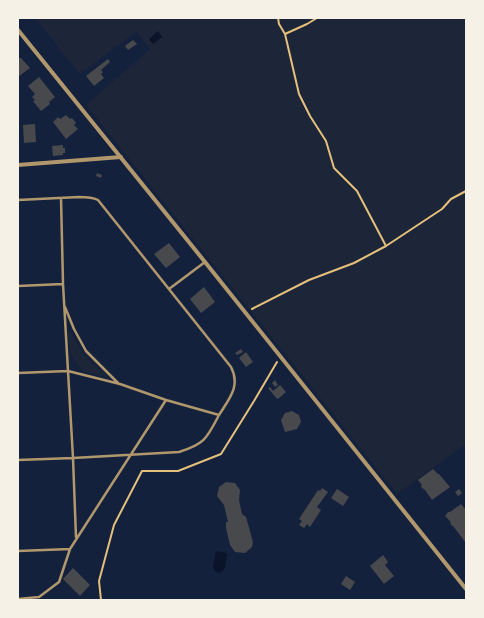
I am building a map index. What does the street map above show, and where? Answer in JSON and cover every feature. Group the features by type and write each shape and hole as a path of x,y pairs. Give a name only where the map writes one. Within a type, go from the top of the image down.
{"street":[{"path":"18,30 466,589"},
{"path":"18,165 121,157"}],"lane":[{"path":"18,200 88,197 98,200 231,367 235,380 230,398 203,441 193,448 179,452 18,460"},
{"path":"61,198 63,284 76,538"},
{"path":"169,289 205,262"},
{"path":"18,286 63,284"},
{"path":"64,305 74,329 86,350 120,384"},
{"path":"18,373 68,371 120,384 166,400 219,415"},
{"path":"18,599 40,597 59,582 70,549 76,538 166,400"},
{"path":"18,551 70,549"}],"path":[{"path":"278,18 279,24 285,34 299,94 310,116 326,141 334,168 357,191 386,246"},
{"path":"285,34 317,18"},
{"path":"245,312 309,280 354,263 386,246 442,210 451,199 466,191"},
{"path":"101,600 100,581 114,525 142,471 178,471 221,454 280,356"}],"shaded area":[{"path":"35,18 466,18 466,444 397,494 86,105 150,49 136,32 80,74"},
{"path":"158,31 162,37 153,44 149,39"},
{"path":"70,331 88,359 106,375 106,377 85,372 77,364 70,350 68,332"},
{"path":"216,551 227,553 225,568 219,573 215,571 213,567"}],"building":[{"path":"133,40 137,44 128,50 125,46"},
{"path":"18,58 21,58 30,68 18,77"},
{"path":"108,59 110,62 101,70 103,72 101,74 104,78 94,86 86,76"},
{"path":"39,77 55,97 49,102 50,104 41,111 33,101 35,100 32,97 35,94 28,86"},
{"path":"66,115 70,119 72,118 76,123 74,125 78,129 66,139 53,122 58,117 60,119"},
{"path":"35,124 36,142 24,143 23,125"},
{"path":"63,145 63,148 65,148 65,153 63,153 63,155 53,156 52,146"},
{"path":"97,173 102,175 101,178 96,176"},
{"path":"169,243 180,257 166,268 154,254"},
{"path":"204,287 215,302 201,313 190,299"},
{"path":"241,349 243,352 237,355 235,353"},
{"path":"246,352 253,362 246,367 239,358"},
{"path":"275,380 278,385 275,387 272,383"},
{"path":"280,385 286,392 277,399 268,388 270,387 273,391"},
{"path":"292,411 299,415 301,422 297,429 285,432 281,420 285,413"},
{"path":"433,469 450,487 432,500 422,488 422,485 418,480"},
{"path":"226,482 235,483 240,490 239,500 242,514 246,517 253,542 252,547 245,553 235,552 230,545 226,528 226,522 228,522 224,505 217,496 219,487"},
{"path":"322,488 328,492 317,507 321,510 310,527 307,524 304,528 299,525 302,521 299,519 318,490 320,491"},
{"path":"337,489 349,497 343,506 331,498"},
{"path":"459,489 462,493 458,496 455,492"},
{"path":"461,504 466,510 466,543 445,516 448,512"},
{"path":"383,555 388,562 385,565 394,576 384,584 370,566"},
{"path":"73,568 90,585 80,596 63,579"},
{"path":"346,576 355,582 350,590 341,584"}]}
